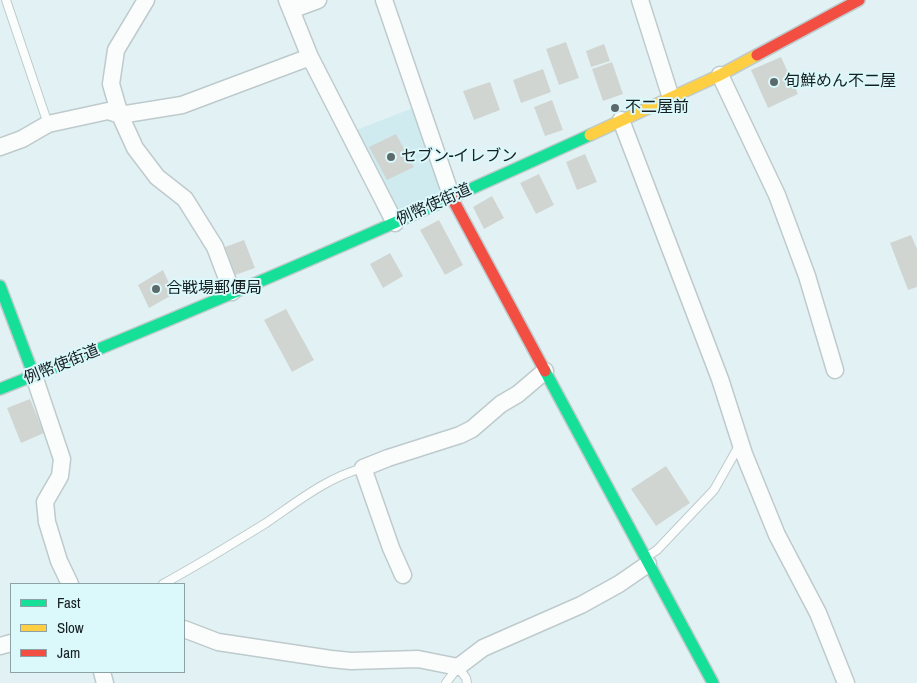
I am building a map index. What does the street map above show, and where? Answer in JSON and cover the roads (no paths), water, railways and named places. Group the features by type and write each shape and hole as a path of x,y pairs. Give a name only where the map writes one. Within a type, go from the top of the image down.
{"main road":[{"name":"例幣使街道","path":"0,389 452,198 720,75 859,0"},
{"path":"452,198 713,683"},
{"path":"0,286 34,376"}],"street":[{"path":"146,0 116,50 111,84 120,115 135,148 157,177 185,199 215,247 232,292"},
{"path":"318,0 289,5 310,57 395,223"},
{"path":"384,0 452,198"},
{"path":"640,0 671,98"},
{"path":"0,147 48,124 108,111 120,115 182,105 310,57"},
{"path":"720,75 778,195 807,276 835,370"},
{"path":"621,120 720,379 740,443 777,535 818,613 846,683"},
{"path":"403,575 391,548 363,468 388,458 460,436 472,429 501,404 518,394 545,372"},
{"path":"34,376 62,459 60,476 45,502 47,522 59,561 70,583"},
{"path":"185,629 218,642 331,659 418,659 458,667 483,648 581,605 619,584 647,561"}],"lane":[{"path":"6,0 48,124"},
{"path":"647,561 714,490 740,443"},
{"path":"165,583 223,551 315,489 347,472 363,468"},
{"path":"446,683 458,667 466,678 467,683"}],"place":[{"name":"旬鮮めん不二屋","path":"774,82"},
{"name":"不二屋前","path":"615,108"},
{"name":"セブン-イレブン","path":"391,157"},
{"name":"合戦場郵便局","path":"156,289"}]}
